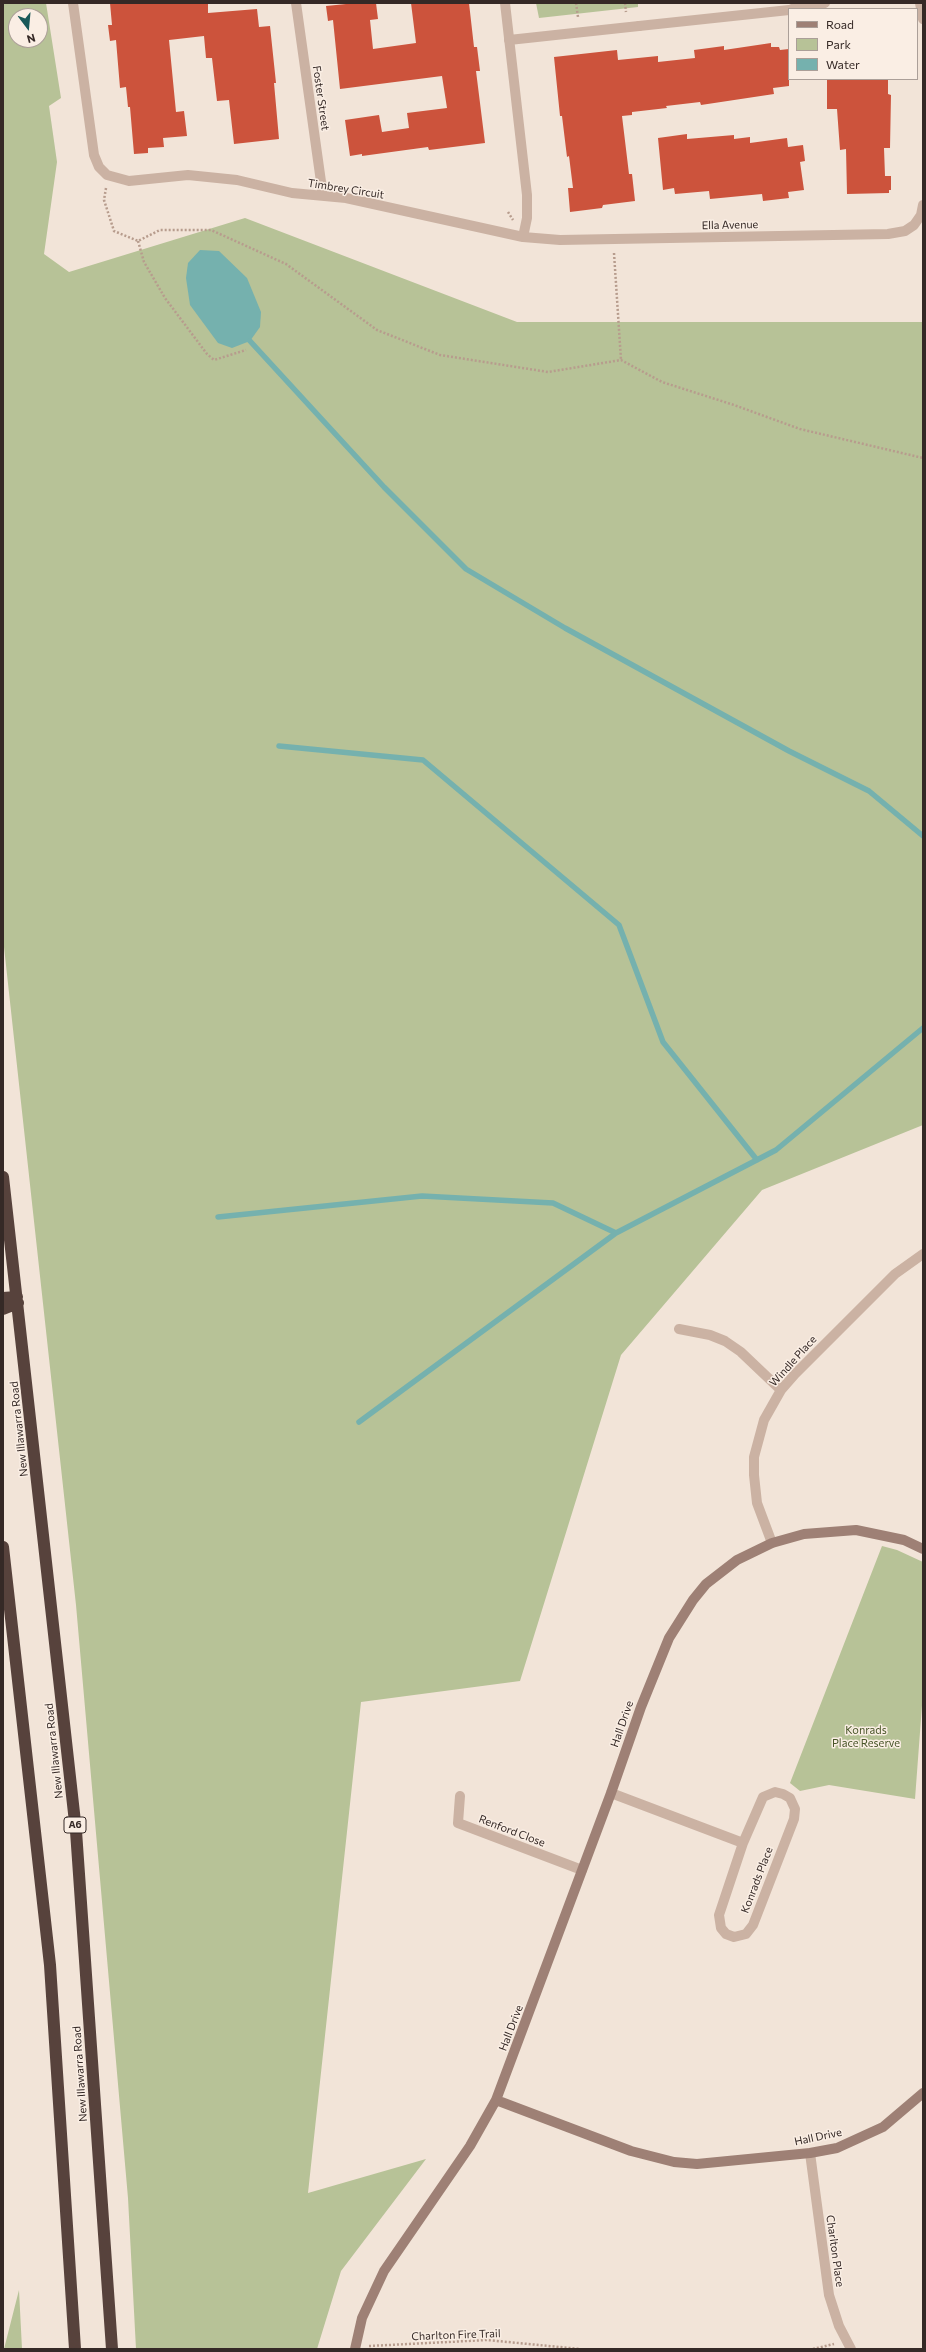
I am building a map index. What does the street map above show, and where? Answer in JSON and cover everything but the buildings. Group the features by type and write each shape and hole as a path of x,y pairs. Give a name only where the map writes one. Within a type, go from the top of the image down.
{"highway":[{"name":"New Illawarra Road","path":"3,1177 76,1831 112,2349"},
{"path":"3,1298 17,1300"},
{"path":"3,1310 17,1300"},
{"name":"New Illawarra Road","path":"3,1547 50,1965 75,2349"}],"street":[{"path":"73,3 94,155 100,167 107,175"},
{"name":"Foster Street","path":"296,3 323,196"},
{"path":"505,3 527,195 527,218 523,237"},
{"path":"798,8 825,3"},
{"path":"920,3 923,19"},
{"path":"509,40 788,10"},
{"name":"Timbrey Circuit","path":"107,175 117,180 129,181 188,175 210,176 292,193 346,198 523,237"},
{"name":"Ella Avenue","path":"523,237 560,240 888,234 905,231 914,225 921,215 923,205"},
{"name":"Windle Place","path":"772,1543 757,1503 754,1475 754,1457 764,1420 782,1390 880,1288 895,1274 923,1254"},
{"path":"679,1329 710,1335 725,1341 741,1352 782,1390"},
{"name":"Hall Drive","path":"356,2348 362,2318 384,2271 470,2146 496,2100 611,1793 641,1707 669,1638 680,1619 706,1584 722,1571 755,1550 772,1543 804,1534 856,1530 904,1540 923,1548"},
{"name":"Konrads Place","path":"775,1792 790,1798 795,1810 794,1819 753,1925 746,1934 734,1936 726,1934 721,1928 719,1915 743,1843 763,1797 775,1792"},
{"path":"611,1793 743,1843"},
{"name":"Renford Close","path":"460,1796 458,1823 582,1870"},
{"name":"Hall Drive","path":"496,2100 631,2151 674,2162 712,2163 810,2153 837,2148 883,2127 923,2093"},
{"name":"Charlton Place","path":"810,2153 828,2289 833,2311 849,2345"}],"path":[{"path":"576,3 578,16"},
{"path":"625,3 626,12"},
{"path":"107,175 104,200 114,231 138,241 160,230 211,230 286,264 377,330 440,355 548,372 621,360 662,382 734,405 800,429 923,458"},
{"path":"613,239 621,360"},
{"path":"138,241 144,262 165,298 207,354 214,360 246,350"},
{"name":"Charlton Fire Trail","path":"356,2348 488,2340 580,2349"},
{"path":"813,2349 849,2345"}],"green space":[{"path":"3,3 46,3 47,8 8,8 8,48 48,48 48,16 61,98 49,106 57,162 44,254 69,272 245,218 517,322 923,322 923,1125 762,1190 621,1355 520,1681 361,1702 308,2193 426,2159 341,2271 317,2349 136,2349 128,2198 76,1605 4,947"},
{"path":"536,3 638,3 638,7 539,18"},
{"name":"Konrads Place Reserve","path":"882,1546 897,1550 923,1562 923,1692 915,1799 829,1785 800,1791 790,1783"},
{"path":"19,2290 22,2349 4,2349"}],"water":[{"path":"200,250 219,251 247,278 261,312 260,327 250,341 232,348 218,343 190,305 186,278 188,263"}],"waterway":[{"path":"250,341 384,487 466,569 565,628 789,751 869,791 923,836"},
{"path":"279,746 423,760 619,925 663,1042 757,1160"},
{"path":"359,1422 616,1233 776,1150 923,1028"},
{"path":"218,1217 422,1196 553,1203 616,1233"}]}
